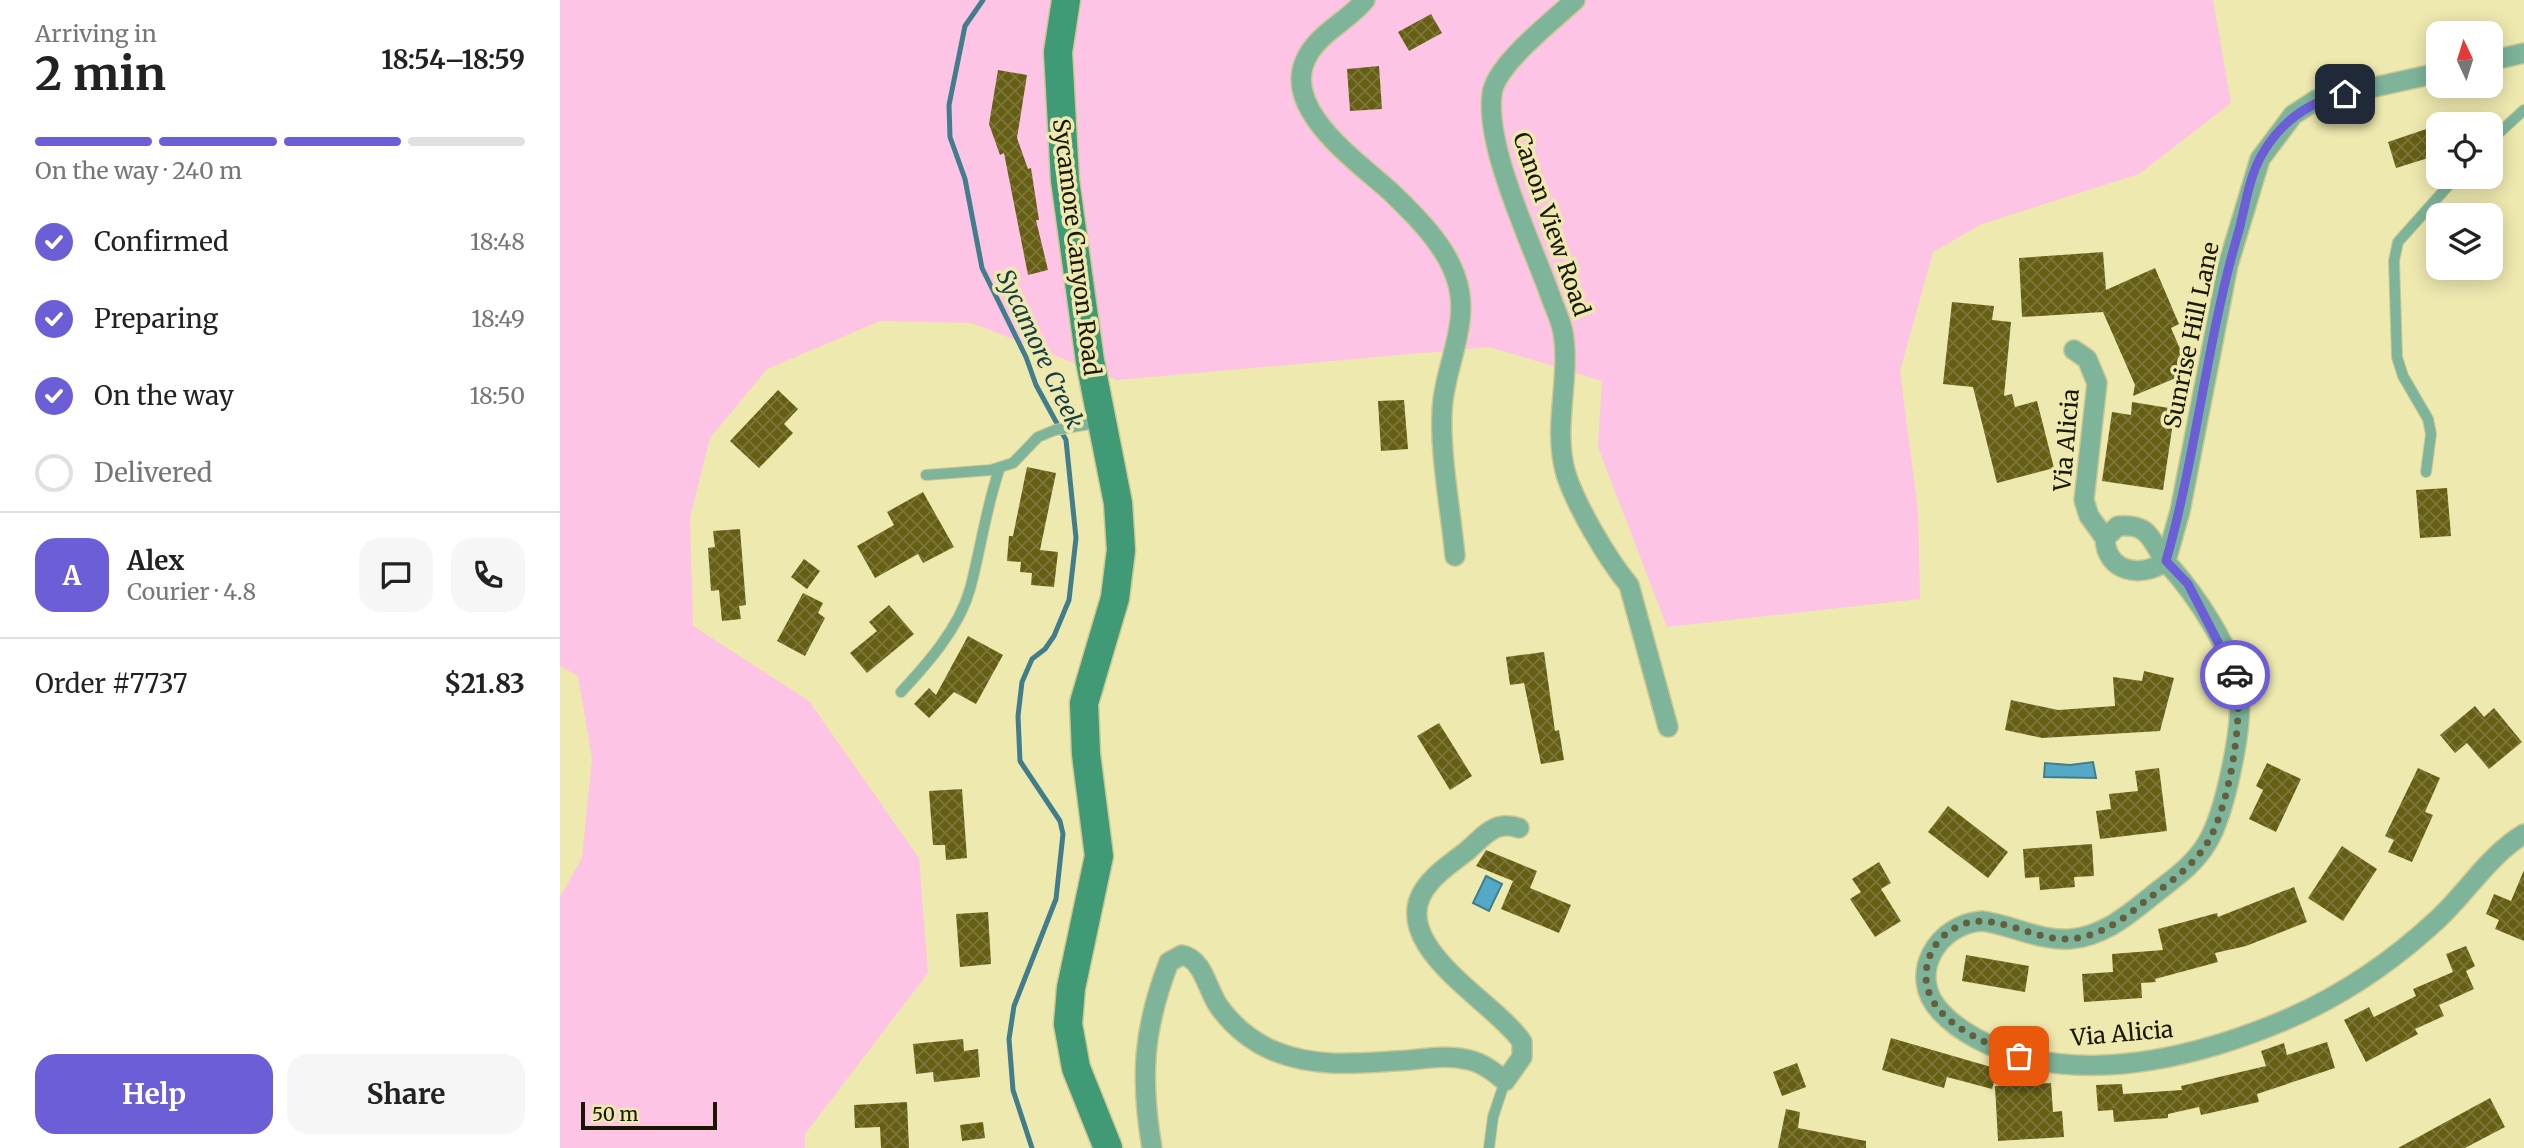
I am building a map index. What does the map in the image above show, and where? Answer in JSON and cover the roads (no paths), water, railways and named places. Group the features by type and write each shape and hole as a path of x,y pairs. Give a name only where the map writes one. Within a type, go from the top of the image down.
{"main road":[{"name":"Sycamore Canyon Road","path":"1066,0 1058,51 1061,134 1094,423 1120,517 1121,563 1115,598 1084,703 1086,754 1099,856 1071,988 1068,1024 1071,1052 1081,1084 1108,1148"}],"street":[{"path":"1365,0 1314,47 1304,65 1301,85 1307,103 1328,133 1430,233 1456,277 1462,317 1441,414 1455,556"},
{"name":"Canon View Road","path":"1575,0 1498,73 1492,91 1491,115 1503,166 1563,330 1566,363 1561,437 1566,475 1614,567 1629,584 1668,727"},
{"path":"2503,58 2524,53"},
{"name":"Sunrise Hill Lane","path":"2166,561 2180,511 2228,265 2260,159 2293,115 2316,100 2426,76"},
{"name":"Via Alicia","path":"2074,350 2087,359 2096,383 2084,500 2089,516 2105,538 2109,556 2121,568 2146,570 2166,561"},
{"name":"Via Alicia","path":"2105,538 2118,526 2138,526 2147,532 2166,561 2188,584 2228,659 2239,692 2240,713 2217,822 2207,844 2188,867 2122,920 2103,931 2071,939 2053,938 1982,921 1971,921 1950,930 1934,947 1927,968 1933,1002 1948,1019 2000,1049 2062,1063 2134,1062 2234,1040 2285,1020 2367,976 2439,918 2507,845 2524,834"},
{"path":"1152,1148 1144,1102 1143,1066 1147,1030 1169,962 1182,955 1197,962 1219,1007 1234,1024 1251,1038 1273,1050 1322,1063 1347,1065 1450,1056 1471,1060 1490,1069 1505,1081 1522,1057 1522,1042 1434,956 1422,935 1418,906 1430,881 1488,831 1508,825 1518,828"}],"lane":[{"path":"2503,129 2524,110"},
{"path":"2426,472 2431,434 2428,419 2403,376 2397,357 2394,261 2398,242 2445,189"},
{"path":"926,475 1000,467 1013,463 1038,437 1055,430 1094,423"},
{"path":"901,692 938,647 969,591 988,501 1000,467"},
{"path":"1489,1148 1493,1117 1505,1081"}],"water":[{"path":"2093,762 2096,778 2044,777 2045,763 2070,765"},
{"path":"1486,876 1502,884 1489,911 1473,903"}],"waterway":[{"name":"Sycamore Creek","path":"983,0 965,26 949,105 950,137 965,179 982,268 1026,357 1036,385 1066,440 1076,538 1069,600 1054,636 1045,649 1032,659 1022,682 1018,716 1020,761 1060,821 1063,834 1056,899 1014,1006 1009,1039 1013,1090 1032,1148"}]}
